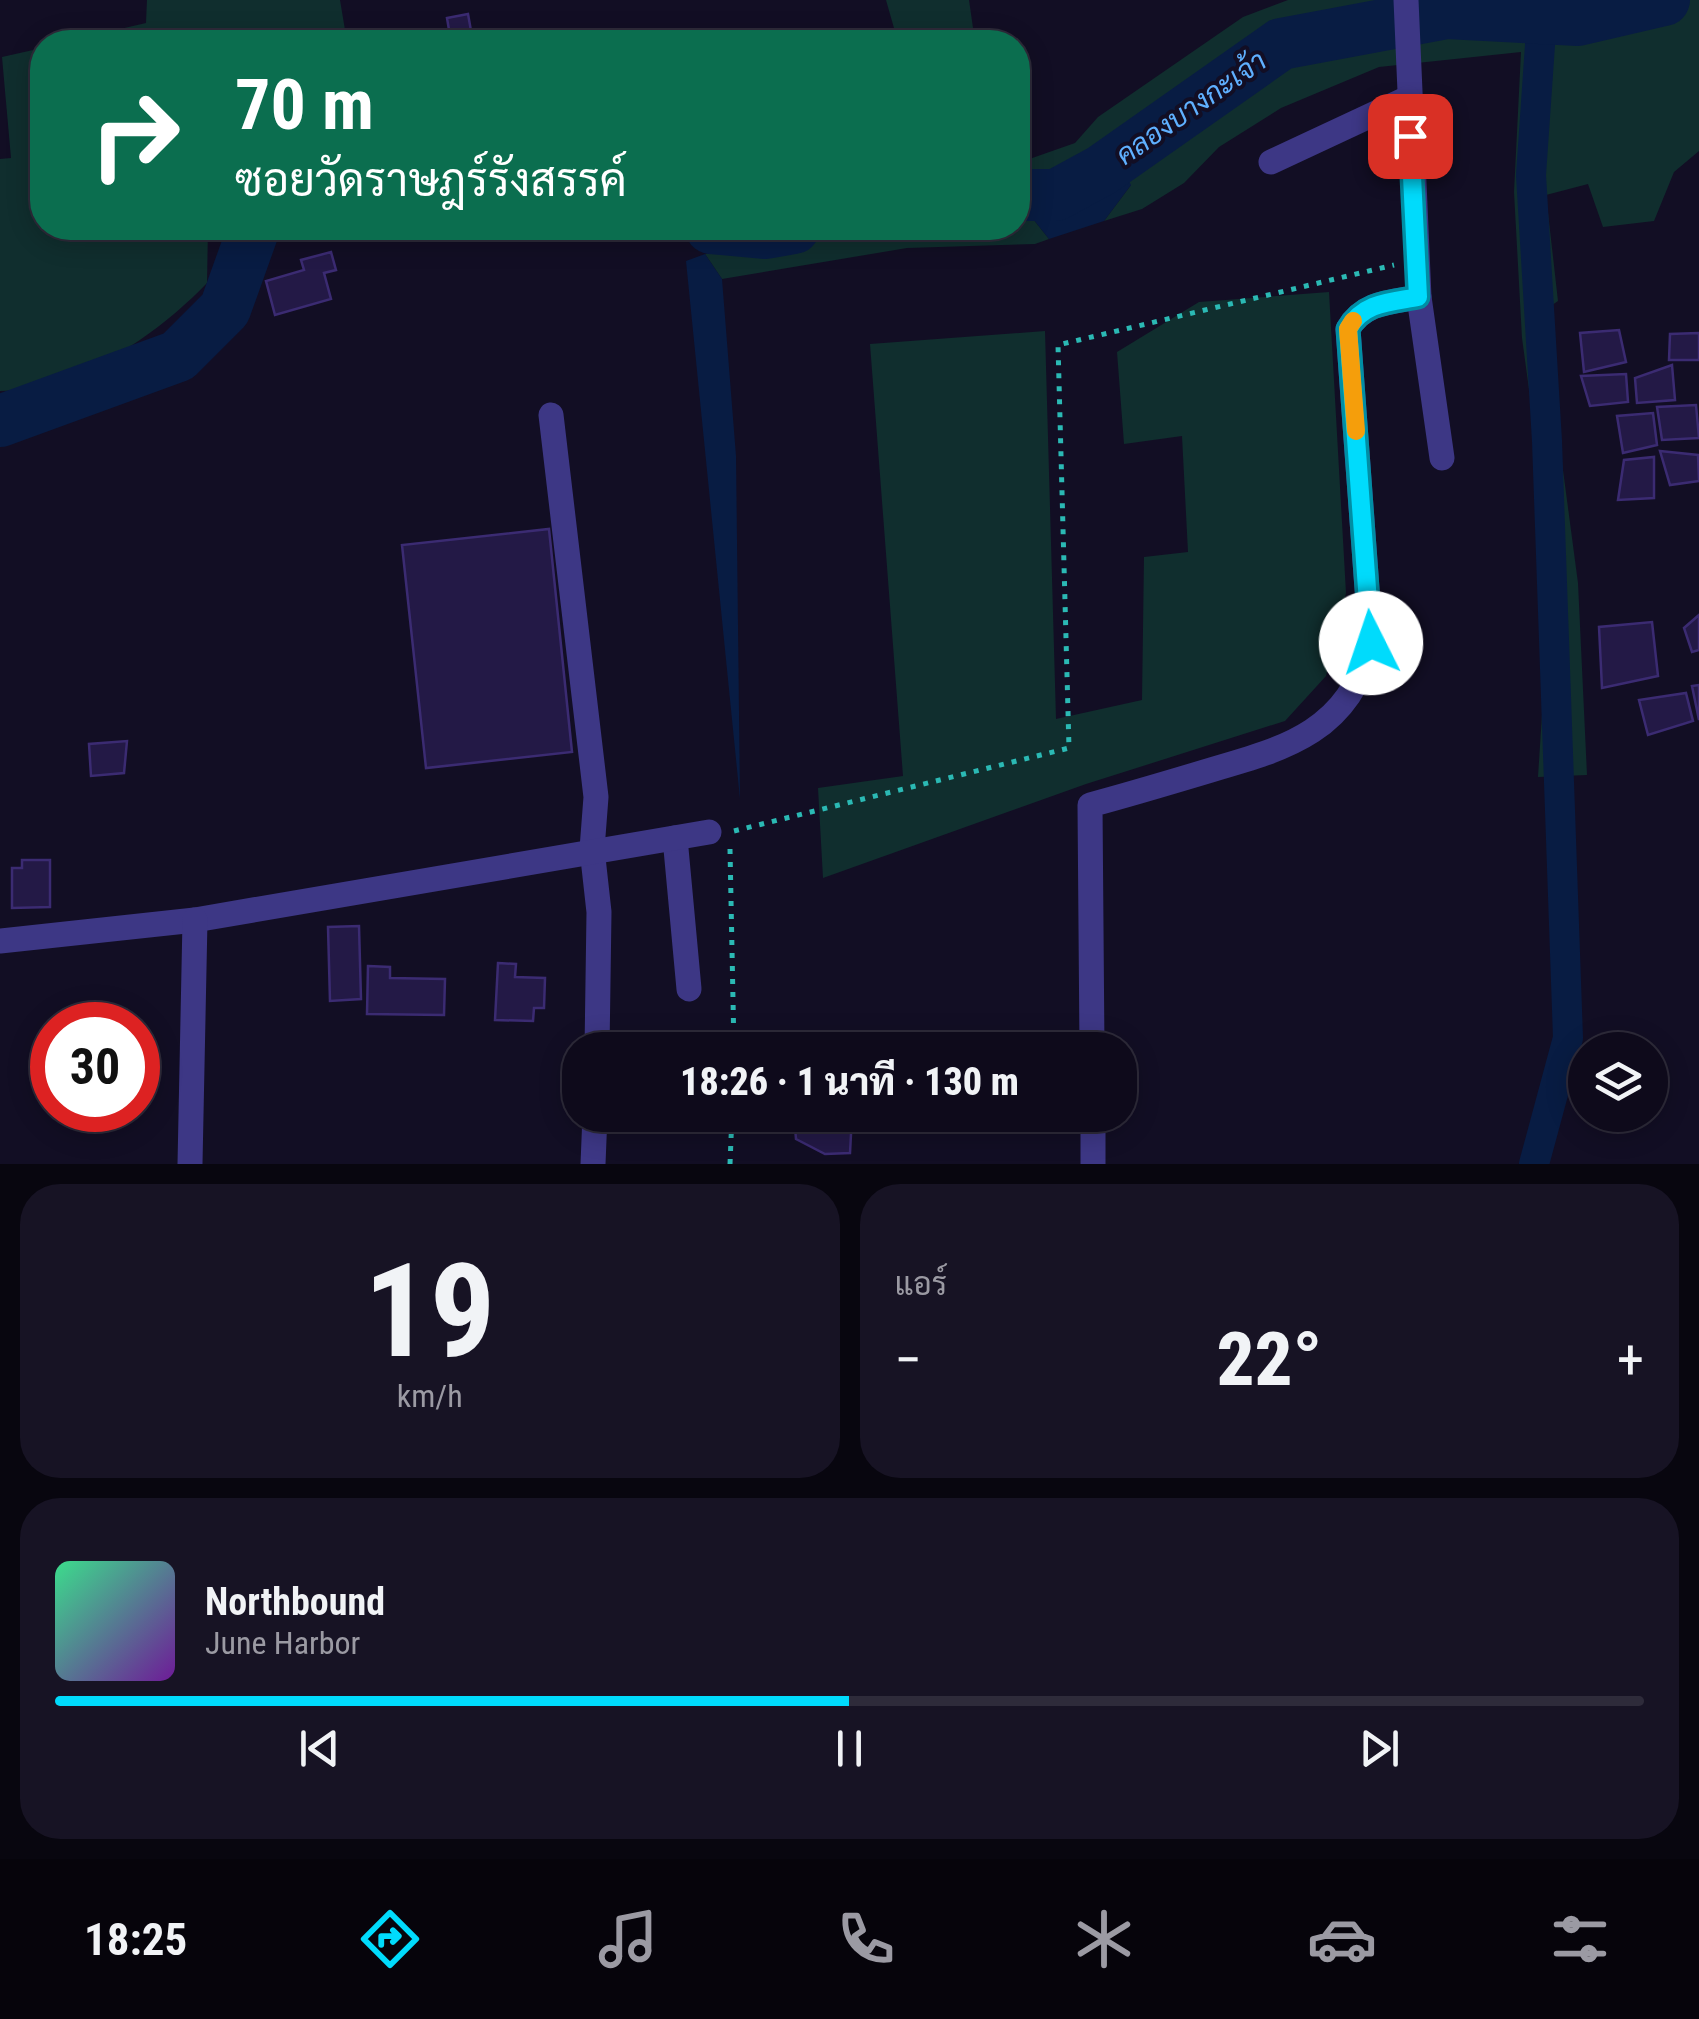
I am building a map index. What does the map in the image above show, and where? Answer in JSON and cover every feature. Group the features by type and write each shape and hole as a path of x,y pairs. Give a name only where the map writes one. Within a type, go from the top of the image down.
{"street":[{"path":"1406,0 1418,297 1442,458"},
{"path":"1272,162 1407,88"},
{"path":"1092,1032 1090,805 1283,750 1318,729 1364,673 1371,643 1348,329 1356,315 1368,307 1418,297"},
{"path":"552,415 596,797 592,849 599,912 596,1032"},
{"path":"0,942 195,920 592,849 675,838 721,837"},
{"path":"675,838 689,989"},
{"path":"190,1164 195,920"},
{"path":"593,1164 594,1132"},
{"path":"1093,1132 1093,1164"}],"path":[{"path":"734,1032 734,858 721,837 1069,748 1058,345 1417,260"},
{"path":"730,1164 731,1132"}],"green space":[{"path":"147,0 340,0 345,30 116,30 146,23"},
{"path":"886,0 969,0 973,30 895,30"},
{"path":"1288,0 1699,0 1699,151 1674,172 1654,221 1603,227 1588,184 1546,195 1558,301 1542,312 1578,583 1587,775 1538,777 1552,558 1522,338 1514,192 1521,52 1379,67 1281,108 1219,147 1184,183 1142,209 1104,221 1131,185 1073,175 1030,185 1030,159 1075,143 1098,117 1243,17"},
{"path":"30,51 30,240 208,240 207,283 164,322 85,371 29,389 0,391 0,159 11,158 2,57"},
{"path":"1030,215 1049,239 1035,244 907,248 722,279 705,254 763,240 1030,240"},
{"path":"1329,292 1346,593 1326,676 1285,721 1086,784 823,878 818,788 903,776 870,344 1045,331 1056,719 1142,700 1144,557 1188,552 1182,436 1124,444 1117,352 1199,302"}],"water":[{"path":"1113,148 1131,185 1104,221 1049,239 1030,215 1030,185 1073,175"},
{"path":"705,254 722,279 736,456 740,799 686,261"}],"building":[{"path":"468,14 471,30 449,30 447,18"},
{"path":"331,252 336,270 324,273 331,299 275,315 266,281 304,270 301,260"},
{"path":"1619,330 1626,362 1584,372 1580,333"},
{"path":"1699,333 1699,360 1669,360 1670,334"},
{"path":"1672,365 1675,400 1637,403 1635,378"},
{"path":"1626,374 1628,402 1590,406 1581,376"},
{"path":"1696,405 1699,438 1662,440 1657,407"},
{"path":"1653,413 1657,445 1623,453 1617,416"},
{"path":"1660,451 1698,455 1699,481 1670,485"},
{"path":"1654,457 1654,498 1618,500 1624,460"},
{"path":"549,529 572,752 426,768 402,545"},
{"path":"1699,615 1699,650 1692,652 1684,628"},
{"path":"1652,622 1658,676 1602,688 1599,627"},
{"path":"1699,685 1699,720 1692,686"},
{"path":"1686,693 1693,721 1648,735 1639,700"},
{"path":"127,741 124,773 91,776 89,744"},
{"path":"22,860 50,860 50,907 12,908 12,868 22,868"},
{"path":"359,926 361,999 330,1001 328,927"},
{"path":"498,963 516,964 515,977 545,978 544,1008 534,1008 533,1021 495,1020"},
{"path":"368,966 390,967 390,978 445,979 444,1015 367,1014"},
{"path":"795,1132 851,1132 850,1153 825,1154 796,1139"}],"waterway":[{"name":"คลองบางกะเจ้า","path":"1030,195 1056,195 1102,170 1281,44 1447,13 1578,20 1664,0"},
{"path":"1534,1164 1568,1038 1547,441 1531,175 1542,16"},
{"name":"คลองบางกะเจ้า","path":"0,421 178,356 225,309 250,240"}],"slow traffic":[{"path":"1353,321 1348,329 1356,431"}],"route":[{"path":"1371,643 1348,329 1356,315 1368,307 1418,297 1410,136"}]}
